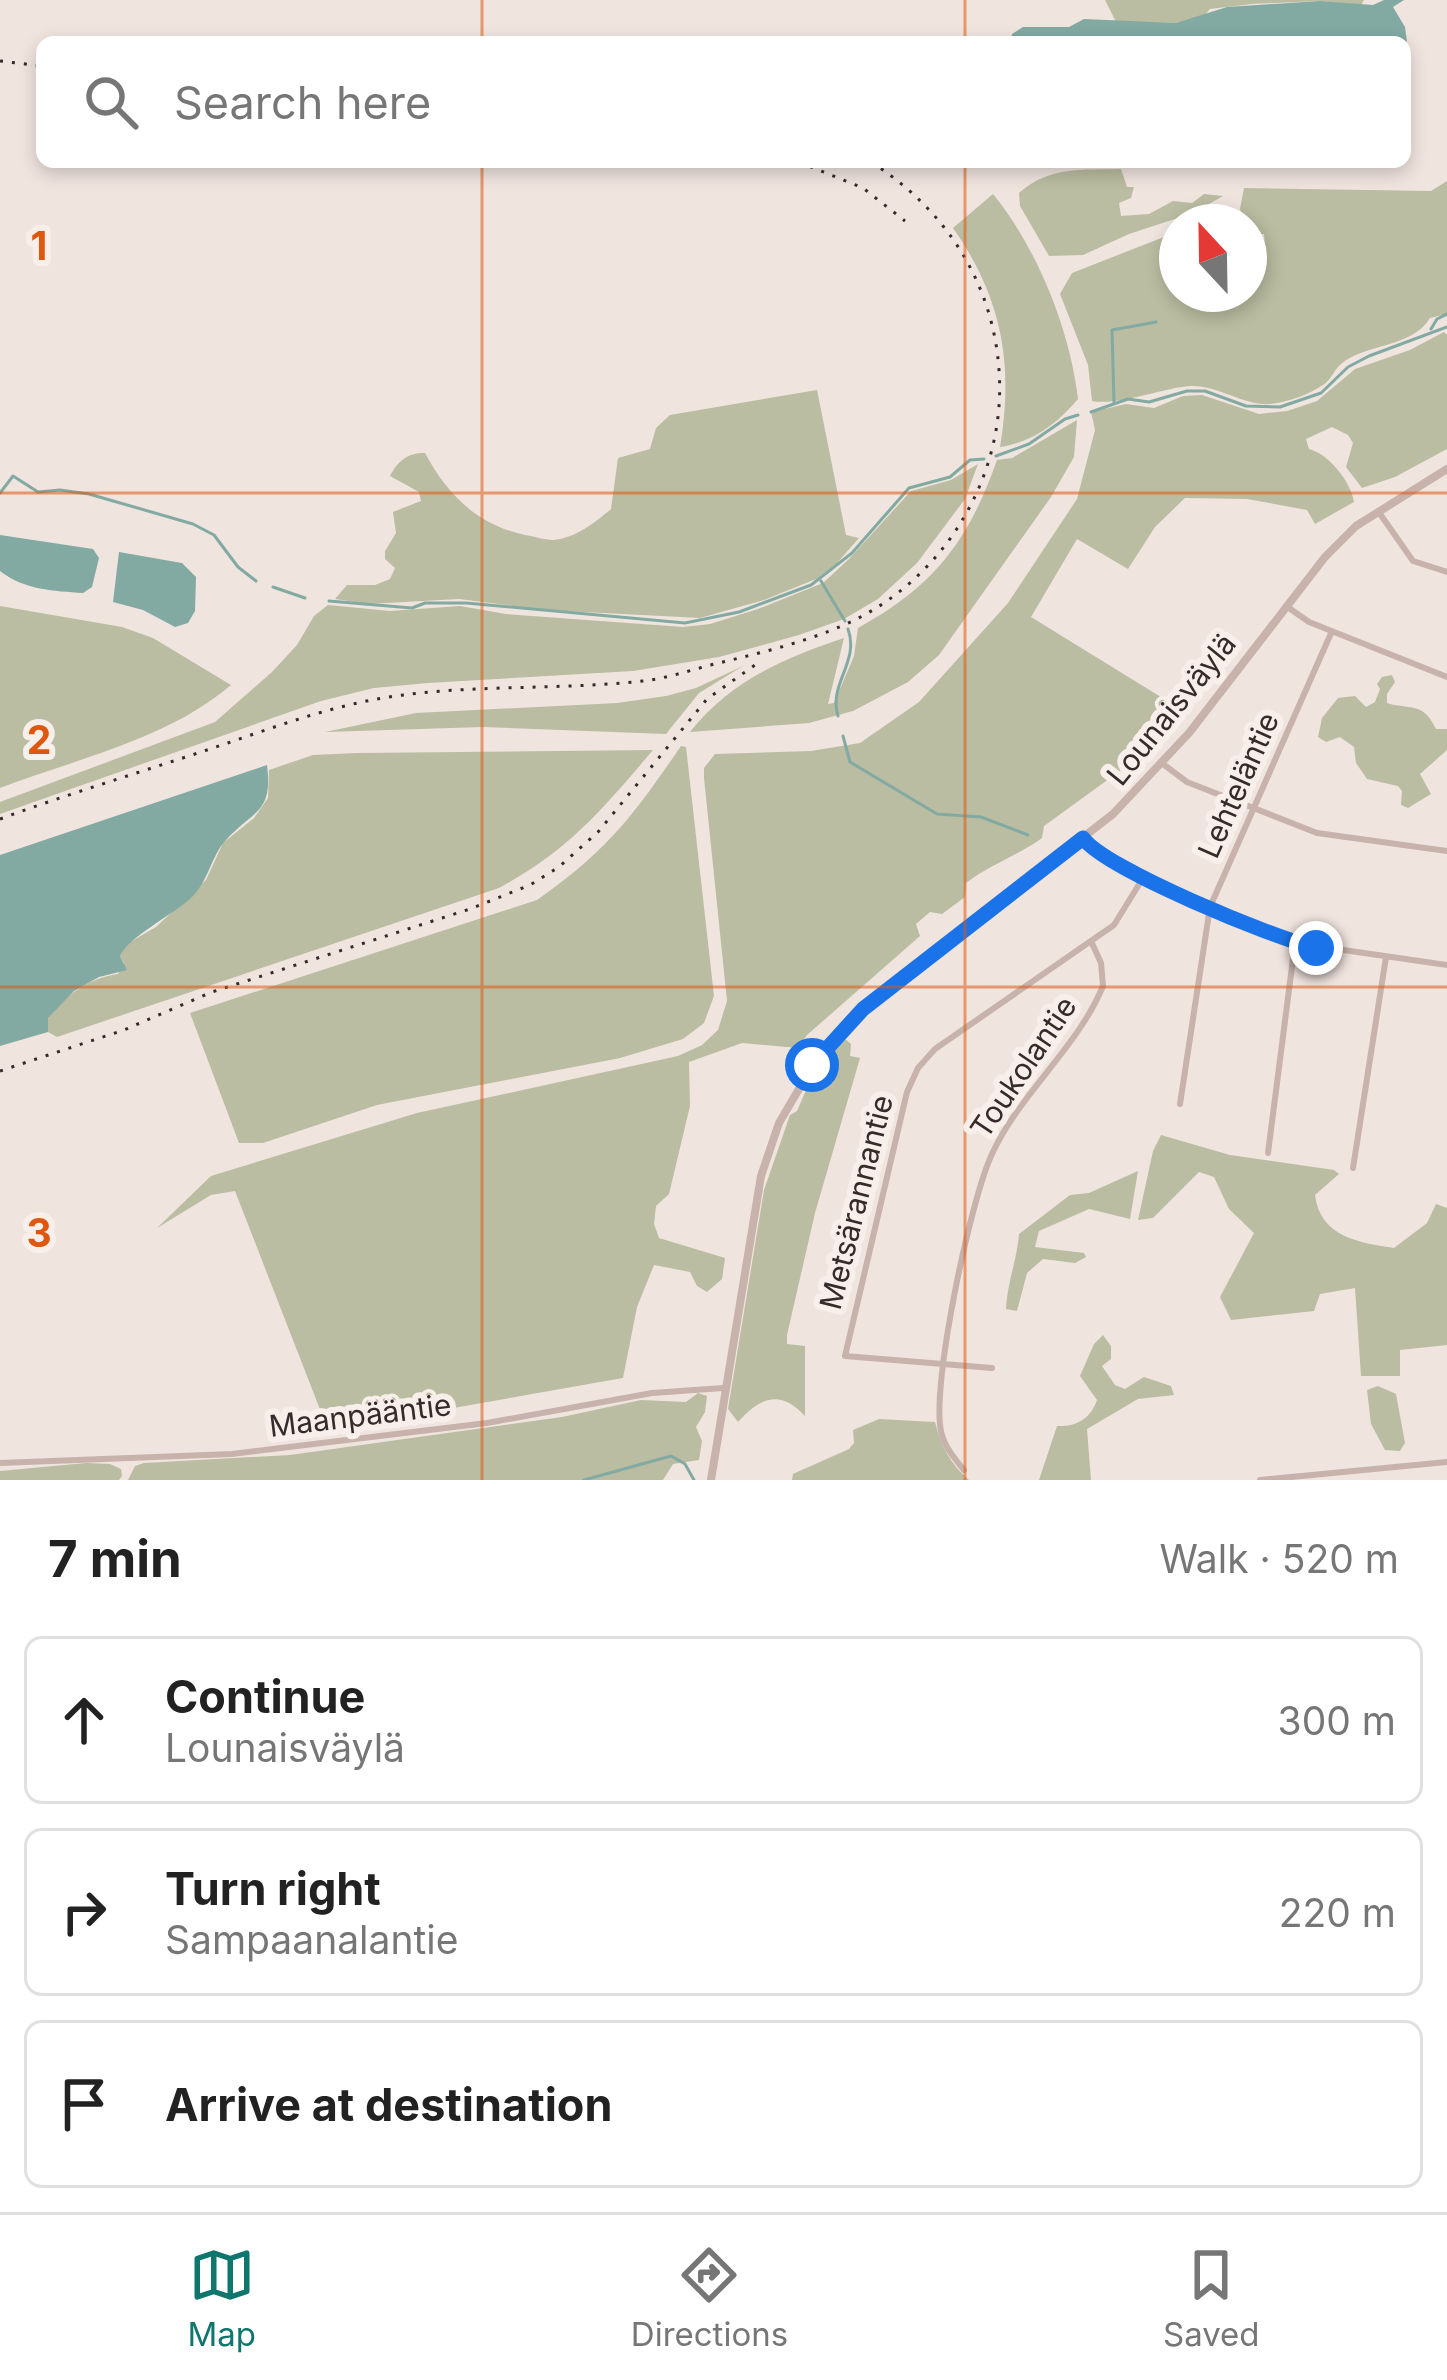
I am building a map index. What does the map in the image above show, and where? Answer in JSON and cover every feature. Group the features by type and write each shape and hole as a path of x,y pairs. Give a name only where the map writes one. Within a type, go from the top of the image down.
{"street":[{"name":"Lounaisväylä","path":"711,1480 761,1176 779,1123 812,1065 863,1009 1083,838 1163,764 1324,557 1378,512 1447,469"},
{"path":"1378,512 1413,562 1447,572"},
{"path":"1285,605 1332,631 1447,677"},
{"name":"Lehteläntie","path":"1180,1104 1210,907 1332,631"},
{"path":"1163,764 1187,782 1318,833 1447,851"},
{"path":"1083,838 1109,862 1295,943 1447,965"},
{"name":"Metsärannantie","path":"992,1367 844,1356 907,1092 935,1049 1114,925 1143,878"},
{"name":"Toukolantie","path":"964,1470 941,1433 942,1362 991,1156 1103,986 1101,963 1091,941"},
{"path":"1268,1153 1295,943"},
{"path":"1353,1168 1386,958"},
{"name":"Maanpääntie","path":"0,1462 232,1454 488,1423 631,1396 723,1388"},
{"path":"1261,1480 1447,1462"}],"green space":[{"path":"1105,0 1364,0 1361,5 1320,1 1210,9 1203,17 1176,23 1116,22"},
{"path":"1121,169 1127,187 1134,187 1131,198 1119,203 1121,216 1159,209 1159,224 1083,255 1049,256 1020,206 1019,193 1042,178 1080,170"},
{"path":"1447,181 1447,314 1430,318 1401,340 1351,357 1323,385 1284,401 1261,404 1190,386 1092,401 1088,365 1060,294 1072,273 1159,239 1159,312 1267,312 1267,204 1241,204 1244,188 1431,191"},
{"path":"993,194 1024,239 1049,290 1068,345 1078,399 1044,430 1000,447 1005,388 1000,333 983,280 953,228"},
{"path":"1204,194 1223,196 1209,204 1167,204 1192,203"},
{"path":"1444,332 1447,449 1395,477 1362,488 1346,467 1353,443 1348,435 1332,427 1306,439 1309,449 1338,470 1354,502 1315,524 1307,510 1247,499 1185,498 1155,527 1128,569 1077,539 1031,617 1182,710 1135,760 1044,826 1042,838 966,883 965,897 942,914 930,912 916,924 920,936 798,1048 742,1043 689,1062 690,1106 669,1194 656,1206 654,1224 659,1238 725,1258 722,1279 707,1292 697,1286 690,1272 654,1265 637,1307 623,1378 335,1425 321,1412 235,1191 211,1195 157,1228 211,1176 417,1113 678,1056 702,1045 718,1030 727,1001 704,778 704,768 715,754 811,751 860,743 919,702 1008,603 1077,499 1095,430 1091,412 1126,404 1154,408 1183,396 1202,395 1259,414 1287,411 1317,401 1355,369"},
{"path":"817,390 846,535 859,538 816,579 700,618 545,610 459,599 369,604 335,599 347,585 375,585 390,579 395,568 385,559 385,551 396,533 393,512 421,501 419,492 390,476 408,456 425,453 465,506 492,524 525,535 561,539 611,509 618,458 650,449 656,428 670,415"},
{"path":"1077,420 1074,457 1051,497 939,655 908,682 853,711 809,723 690,732 740,685 844,638 828,704 834,703 854,656 858,628 908,596 945,559 974,515 997,460 1012,458"},
{"path":"978,464 965,499 917,563 878,599 844,619 719,657 633,671 374,688 321,701 0,814 0,802 215,722 272,672 297,645 314,616 328,605 390,611 460,606 506,614 683,627 710,624 823,583 911,491 951,480"},
{"path":"0,606 122,627 153,638 231,685 150,734 0,788"},
{"path":"743,666 699,693 666,734 483,727 325,732 416,713 617,703 666,696"},
{"path":"1392,675 1395,682 1387,703 1421,710 1436,729 1447,729 1447,750 1420,774 1431,794 1408,808 1401,805 1398,786 1367,779 1356,763 1354,747 1340,737 1326,742 1318,737 1322,718 1338,698 1355,696 1366,707 1375,702 1382,677"},
{"path":"681,746 686,747 714,996 704,1023 683,1039 620,1058 377,1105 263,1143 239,1143 190,1013 537,900 618,830"},
{"path":"653,750 565,843 499,888 57,1037 48,1032 48,1018 63,1002 87,984 118,974 125,945 156,927 206,880 223,843 254,818 268,798 269,770 313,755"},
{"path":"843,1037 851,1044 850,1056 860,1058 815,1213 787,1335 787,1344 805,1346 805,1416 788,1402 771,1400 755,1406 738,1422 728,1409 764,1190 790,1115"},
{"path":"1161,1135 1230,1155 1334,1170 1339,1174 1315,1195 1318,1209 1333,1229 1368,1244 1394,1248 1427,1223 1436,1204 1447,1208 1447,1345 1400,1350 1400,1376 1361,1376 1355,1288 1320,1294 1314,1311 1231,1320 1220,1297 1254,1233 1229,1209 1214,1177 1199,1172 1153,1218 1138,1220"},
{"path":"1138,1171 1130,1219 1089,1209 1039,1231 1035,1247 1086,1257 1075,1263 1043,1259 1027,1273 1017,1311 1006,1309 1019,1234 1070,1195 1089,1193"},
{"path":"1103,1335 1111,1346 1111,1359 1102,1366 1115,1385 1125,1389 1144,1377 1171,1386 1174,1395 1138,1399 1087,1429 1091,1480 1039,1480 1057,1426 1082,1420 1097,1400 1080,1376"},
{"path":"1378,1386 1396,1394 1405,1443 1400,1451 1385,1450 1371,1424 1367,1390"},
{"path":"698,1393 707,1396 696,1427 702,1441 699,1460 673,1464 663,1480 128,1480 135,1466 144,1463 290,1455 562,1417 641,1400 686,1402"},
{"path":"879,1419 935,1422 947,1454 969,1480 792,1480 793,1474 849,1449 854,1443 853,1430"},
{"path":"110,1464 121,1469 122,1476 119,1480 0,1480 0,1471"}],"water":[{"path":"1404,0 1393,7 1406,36 1012,36 1023,27 1069,27 1084,19 1176,23 1227,7 1320,1 1373,5"},
{"path":"0,535 93,549 99,558 92,587 83,593 50,590 9,577 0,571"},
{"path":"119,552 182,563 196,577 195,611 188,623 175,627 143,610 113,602"},
{"path":"267,765 264,802 221,846 192,897 125,949 120,956 127,970 99,977 74,991 48,1018 48,1032 0,1046 0,855"}],"waterway":[{"path":"1431,329 1447,314"},
{"path":"1114,403 1112,330 1156,322"},
{"path":"1091,412 1128,399 1149,402 1187,391 1205,391 1246,406 1280,407 1321,393 1348,367 1369,356 1447,327"},
{"path":"996,456 1029,444 1078,415"},
{"path":"329,601 412,608 425,603 466,603 685,623 739,612 811,585 852,553 909,488 950,477 970,460 984,459"},
{"path":"0,493 13,476 38,492 89,494 193,524 214,535 238,567 256,581"},
{"path":"821,581 845,621"},
{"path":"273,587 305,598"},
{"path":"838,716 837,694 850,652 848,629"},
{"path":"843,736 850,762 937,814 981,817 1028,835"},
{"path":"584,1480 671,1456 685,1464 694,1480"}],"railway":[{"path":"0,61 36,65"},
{"path":"814,168 863,188 905,221"},
{"path":"0,819 351,705 439,691 653,680 799,642 879,606 911,582 961,522 992,449 999,410 995,338 975,278 942,225 879,168"},
{"path":"0,1071 124,1030 212,992 470,909 530,885 559,867 598,832 707,699 762,660"}],"route":[{"path":"812,1065 863,1009 1083,838 1109,862 1316,948"}]}
